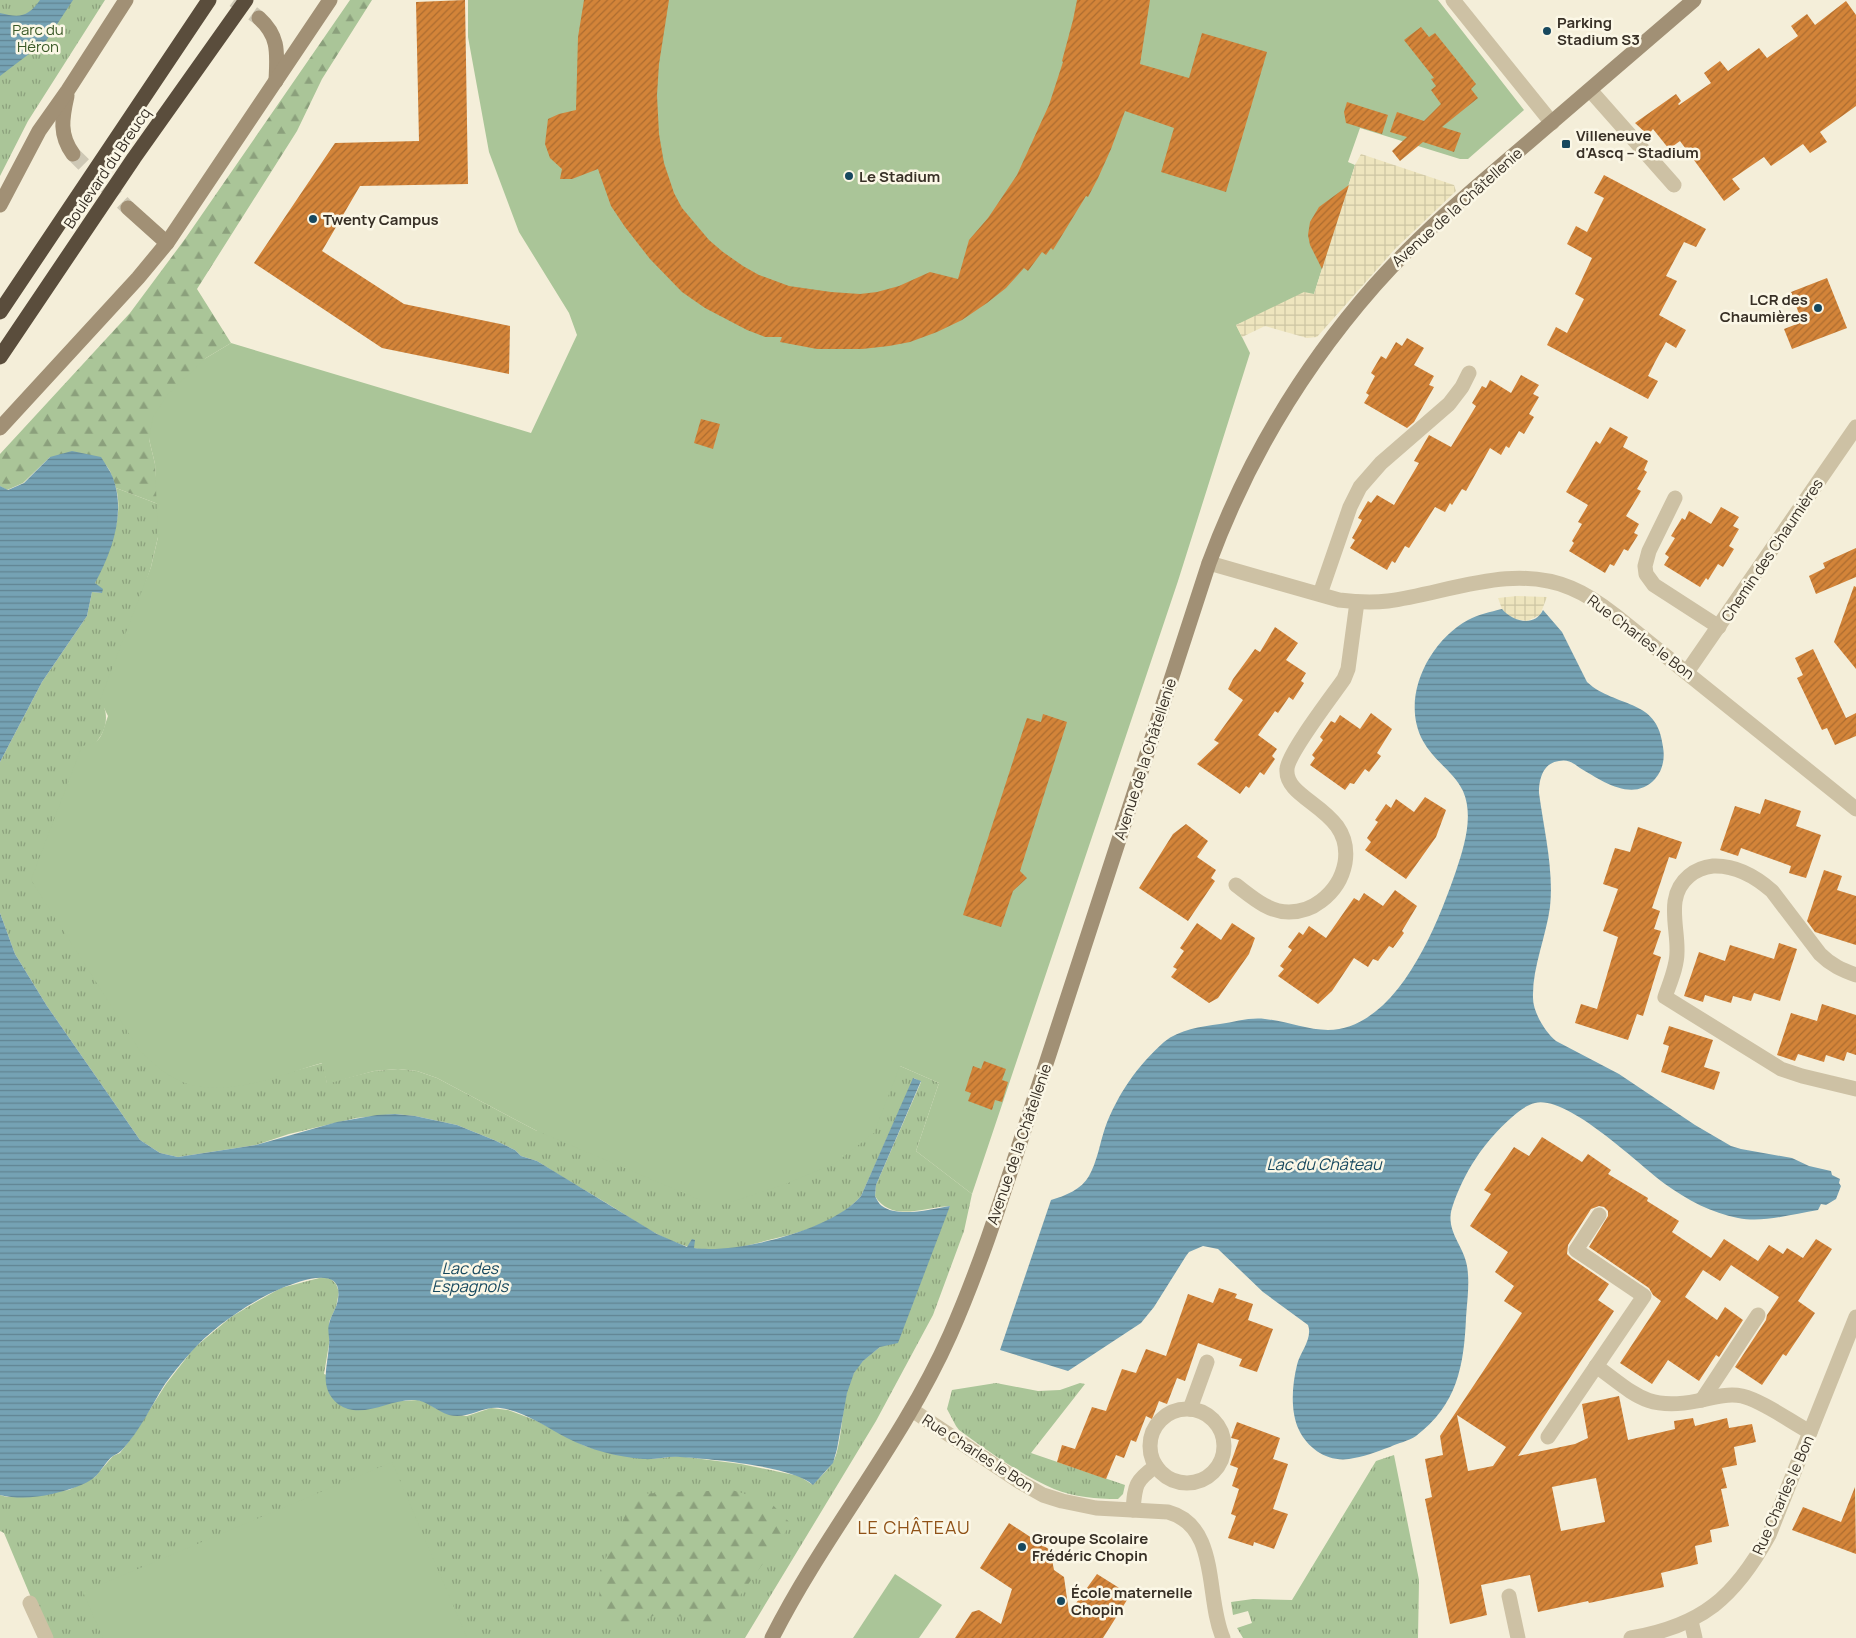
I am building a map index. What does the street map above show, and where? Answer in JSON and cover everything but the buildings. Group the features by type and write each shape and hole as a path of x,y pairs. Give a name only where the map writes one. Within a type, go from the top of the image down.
{"highway":[{"name":"Boulevard du Breucq","path":"0,312 210,0"},
{"name":"Boulevard du Breucq","path":"0,357 134,158 246,0"}],"street":[{"path":"0,205 39,131 126,0"},
{"path":"0,428 138,278 167,243 330,0"},
{"path":"1453,0 1552,122"},
{"name":"Avenue de la Châtellenie","path":"772,1638 805,1580 912,1410 950,1334 980,1258 1051,1047 1209,563 1230,510 1268,434 1295,389 1340,327 1375,285 1422,236 1694,0"},
{"path":"259,18 268,26 274,38 277,51 276,82"},
{"path":"68,90 62,126 67,146 73,154"},
{"path":"1590,90 1674,185"},
{"path":"128,208 167,243"},
{"path":"1320,594 1350,508 1360,487 1381,463 1449,404 1462,387 1468,373"},
{"name":"Chemin des Chaumières","path":"1687,672 1720,627 1856,427"},
{"path":"1676,498 1649,551 1645,566 1646,574 1654,585 1720,627"},
{"name":"Rue Charles le Bon","path":"1209,563 1339,600 1357,602 1390,601 1502,579 1537,580 1554,582 1570,587 1600,603 1856,810"},
{"path":"1236,885 1266,906 1282,911 1296,911 1311,908 1324,899 1335,887 1342,874 1345,852 1340,829 1330,817 1291,784 1287,770 1293,753 1344,679 1348,669 1357,602"},
{"path":"1856,974 1837,968 1828,962 1772,891 1744,871 1722,866 1702,868 1685,879 1678,889 1674,910 1677,943 1676,963 1665,997 1781,1069 1856,1089"},
{"path":"1548,1437 1644,1296 1576,1250 1599,1214"},
{"path":"1702,1400 1758,1315"},
{"name":"Rue Charles le Bon","path":"1632,1638 1670,1630 1691,1621 1720,1601 1751,1566 1768,1535 1856,1317"},
{"path":"1190,1409 1208,1362"},
{"path":"1596,1366 1643,1400 1673,1405 1727,1395 1741,1396 1752,1400 1810,1432"},
{"path":"1190,1409 1201,1412 1211,1418 1219,1427 1224,1449 1218,1466 1206,1478 1196,1482 1184,1483 1163,1475 1156,1466 1151,1455 1150,1444 1156,1427 1168,1415 1178,1410 1190,1409"},
{"name":"Rue Charles le Bon","path":"912,1410 1020,1482 1043,1495 1081,1506 1168,1512 1180,1515 1198,1532 1204,1546 1213,1604 1222,1638"},
{"path":"1133,1510 1135,1487 1146,1473 1156,1466"},
{"path":"1509,1596 1518,1638"},
{"path":"30,1603 46,1638"},
{"path":"1691,1621 1695,1638"}],"green space":[{"name":"Parc du Héron","path":"0,0 105,0 28,121 0,176"},
{"path":"350,0 372,0 322,79 297,131 197,289 231,343 206,358 149,439 155,464 158,504 116,488 106,465 50,457 23,483 7,490 0,486 0,454 130,313 185,239"},
{"name":"Le Stadium","path":"468,0 1438,0 1524,110 1468,159 1460,159 1360,128 1348,162 1355,165 1314,294 1236,325 1250,353 1178,581 972,1194 916,1151 939,1083 900,1066 874,1133 834,1164 786,1184 731,1202 705,1202 537,1131 437,1078 417,1071 398,1069 374,1071 327,1084 322,1063 270,1079 233,1087 214,1088 180,1081 163,1071 140,1051 31,880 82,746 94,743 102,733 108,716 100,700 151,567 158,537 155,464 149,439 153,417 168,394 206,358 231,343 531,433 577,335 569,313 519,232 489,152 468,37"},
{"path":"116,488 158,504 158,537 151,567 104,707 105,727 94,744 250,1083 323,1063 327,1083 374,1071 398,1069 417,1071 437,1078 537,1131 900,1066 939,1083 916,1151 972,1194 964,1231 933,1315 876,1421 745,1638 48,1638 4,1533 0,1531 0,1495 7,1497 69,1490 95,1477 113,1456 120,1453 166,1384 194,1348 231,1317 281,1288 323,1277 331,1279 336,1284 339,1292 336,1307 329,1322 329,1344 324,1374 401,1401 418,1400 426,1402 451,1415 467,1416 491,1408 508,1410 535,1420 585,1446 613,1454 652,1459 678,1456 741,1464 799,1476 813,1485 829,1468 836,1455 846,1397 853,1375 861,1362 880,1347 950,1206 909,1212 899,1211 890,1209 882,1204 875,1196 876,1185 921,1082 914,1078 861,1196 853,1204 824,1223 803,1231 725,1250 693,1248 668,1239 643,1226 537,1161 521,1156 515,1150 457,1125 415,1116 395,1114 356,1118 289,1134 256,1145 178,1157 160,1153 140,1140 47,1006 15,954 0,913 0,762 42,682 87,616 92,592 102,593 95,583 109,549 116,524 118,500"},
{"path":"996,1383 1038,1391 1060,1390 1080,1383 1085,1384 1031,1453 1125,1485 1123,1494 1118,1499 1102,1499 1078,1496 1054,1489 1017,1470 959,1430 947,1409 952,1390"},
{"path":"1394,1455 1419,1580 1418,1638 1243,1638 1237,1628 1252,1623 1248,1611 1233,1615 1231,1602 1253,1599 1292,1600 1376,1461"},
{"path":"392,1462 467,1638 103,1638 83,1592"},
{"path":"732,1490 769,1501 791,1524 717,1628 703,1628 686,1617 657,1614 635,1625 604,1626 599,1611 600,1571 635,1494"},
{"path":"895,1574 942,1605 919,1638 853,1638"}],"shaded area":[{"path":"1361,154 1454,185 1456,191 1395,249 1317,337 1307,338 1265,326 1242,337 1236,325 1304,292 1314,294 1355,165"},
{"path":"1517,596 1547,597 1540,615 1527,621 1514,619 1507,615 1502,609 1498,598"}],"water":[{"path":"40,0 73,0 46,41 0,76 0,13 23,15 32,10"},
{"path":"72,451 101,457 112,475 117,491 118,518 112,545 95,583 103,589 102,593 92,592 87,616 42,682 0,762 0,486 8,490 24,483 50,457"},
{"name":"Lac du Château","path":"1502,609 1511,617 1523,621 1534,619 1543,610 1562,632 1587,682 1605,694 1647,713 1660,732 1664,751 1663,764 1658,775 1646,786 1637,789 1627,789 1608,784 1568,761 1554,762 1543,772 1539,793 1550,864 1551,893 1548,918 1533,987 1535,1009 1540,1021 1556,1041 1619,1074 1695,1125 1731,1146 1792,1158 1809,1166 1831,1171 1832,1175 1840,1179 1839,1183 1841,1186 1836,1199 1826,1205 1821,1204 1818,1210 1778,1217 1748,1219 1728,1216 1700,1205 1673,1190 1603,1133 1566,1110 1549,1103 1528,1105 1511,1118 1483,1148 1462,1182 1452,1208 1451,1224 1467,1266 1468,1285 1463,1352 1456,1383 1449,1398 1430,1424 1416,1436 1385,1449 1354,1458 1334,1458 1320,1453 1303,1437 1296,1423 1293,1406 1294,1381 1299,1360 1309,1335 1308,1325 1263,1292 1218,1249 1203,1246 1189,1252 1154,1307 1141,1323 1068,1371 1000,1350 1051,1200 1073,1191 1086,1181 1094,1165 1105,1128 1122,1092 1154,1051 1170,1038 1190,1029 1242,1020 1273,1020 1320,1030 1353,1025 1374,1012 1394,994 1411,971 1438,919 1448,894 1462,852 1468,821 1468,811 1463,791 1423,741 1417,725 1415,707 1417,690 1422,673 1430,657 1441,642 1468,620"},
{"name":"Lac des Espagnols","path":"0,913 15,954 47,1006 140,1140 160,1153 178,1157 256,1145 337,1122 377,1115 415,1116 457,1125 515,1150 521,1156 537,1161 657,1234 687,1247 692,1239 695,1240 694,1248 734,1247 783,1237 807,1229 848,1208 861,1196 913,1078 921,1081 876,1185 875,1196 882,1206 889,1210 915,1212 950,1206 898,1343 880,1347 863,1361 854,1373 847,1393 833,1463 813,1485 803,1478 788,1473 750,1465 680,1457 643,1459 624,1457 585,1446 518,1412 500,1408 456,1416 444,1413 424,1402 405,1400 366,1410 347,1409 332,1398 326,1384 329,1342 328,1326 338,1299 338,1288 334,1282 327,1278 319,1278 299,1282 271,1293 234,1315 211,1333 192,1351 168,1380 140,1427 128,1443 92,1479 76,1487 46,1495 19,1497 0,1495"}],"tunnel":[{"path":"234,0 259,18"},
{"path":"73,154 128,208"}],"place":[{"name":"Parking Stadium S3","path":"1547,31"},
{"name":"Villeneuve d'Ascq – Stadium","path":"1566,144"},
{"name":"Le Stadium","path":"849,176"},
{"name":"Twenty Campus","path":"313,219"},
{"name":"LCR des Chaumières","path":"1818,308"},
{"name":"Groupe Scolaire Frédéric Chopin","path":"1022,1547"},
{"name":"École maternelle Chopin","path":"1061,1601"}],"district":[{"name":"LE CHÂTEAU","path":"914,1527"}]}
